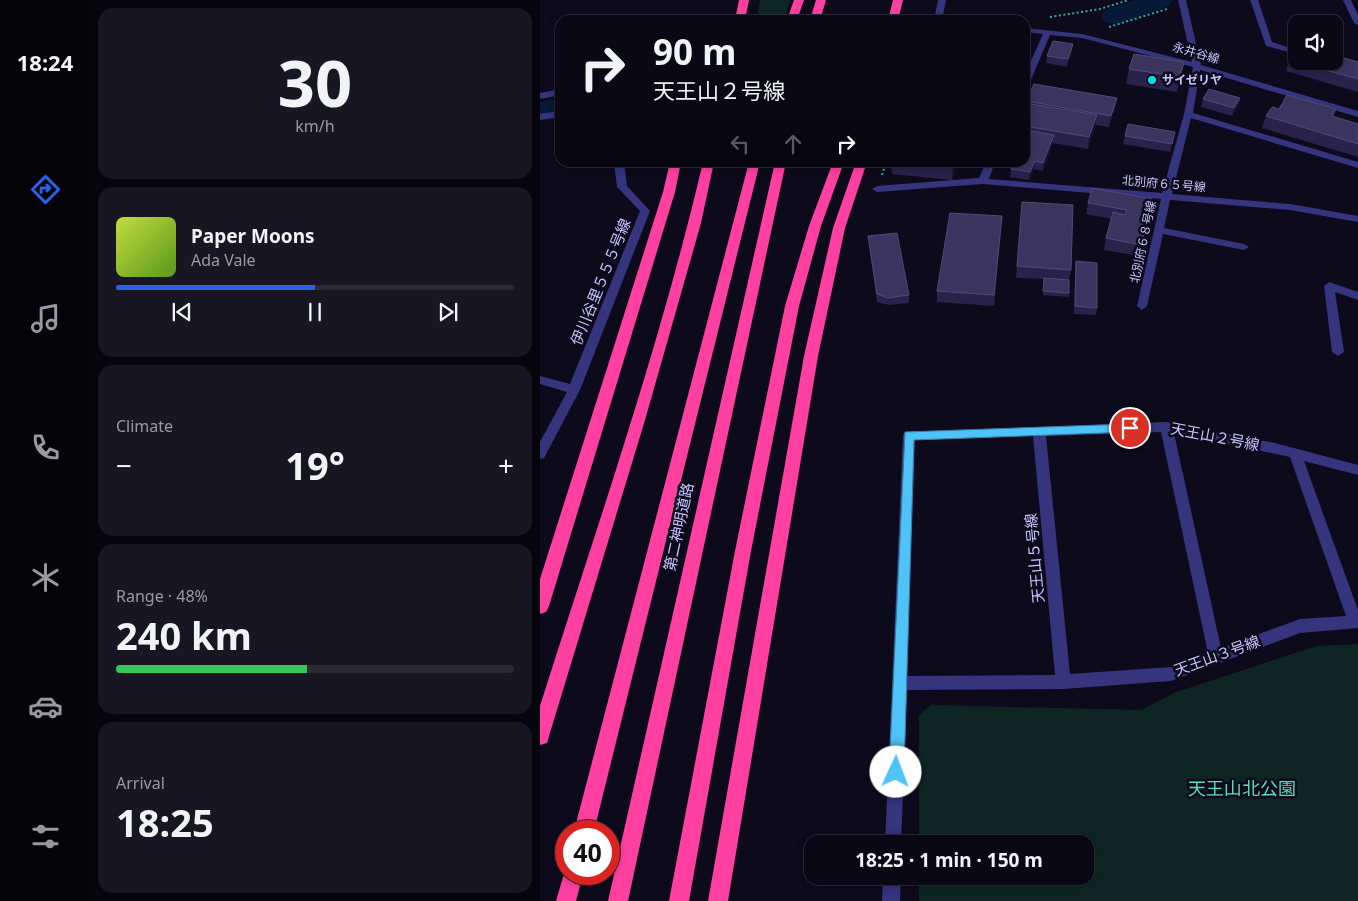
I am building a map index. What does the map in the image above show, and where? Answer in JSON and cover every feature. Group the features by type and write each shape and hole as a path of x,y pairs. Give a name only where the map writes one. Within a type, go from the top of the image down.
{"highway":[{"path":"741,15 744,0"},
{"path":"794,15 799,0"},
{"path":"816,15 821,0"},
{"path":"894,15 898,0"},
{"path":"540,606 669,192 675,167"},
{"path":"540,736 635,430 696,223 708,167"},
{"name":"第二神明道路","path":"587,820 754,167"},
{"name":"第二神明道路","path":"618,901 780,167"},
{"path":"680,901 744,550 790,316 815,226 837,167"},
{"path":"718,901 811,356 839,228 860,167"},
{"path":"566,901 570,885"}],"street":[{"path":"939,15 942,0"},
{"path":"1254,0 1268,44 1288,50"},
{"path":"1347,0 1358,23"},
{"path":"1182,2 1197,66"},
{"name":"永井谷線","path":"1030,30 1082,36 1197,66 1358,114"},
{"path":"1030,72 1047,32"},
{"name":"北別府６８号線","path":"1142,306 1166,197 1188,114 1197,66"},
{"path":"540,96 555,93"},
{"path":"1188,114 1358,165"},
{"path":"540,118 555,115"},
{"name":"伊川谷里５５５号線","path":"574,390 645,211 622,187 620,167"},
{"path":"983,182 989,167"},
{"name":"北別府６５号線","path":"877,189 983,182 1290,207 1358,219"},
{"path":"1159,230 1244,246"},
{"path":"1338,352 1328,286 1358,296"},
{"path":"540,380 574,390 540,454"},
{"path":"1166,427 1216,657"},
{"name":"天王山２号線","path":"893,835 908,436 1166,427 1275,448 1358,470"},
{"name":"天王山５号線","path":"1039,431 1062,682"},
{"name":"天王山３号線","path":"900,683 1062,682 1171,674 1300,626 1355,622 1296,455"},
{"path":"891,901 892,885"}],"path":[{"path":"1044,18 1083,12 1120,4 1129,0"},
{"path":"1082,36 1168,9"}],"green space":[{"path":"760,0 790,0 786,15 758,15"},
{"name":"天王山北公園","path":"1358,644 1358,901 919,901 919,885 1094,885 1094,835 919,835 919,715 931,705 1141,710 1176,692 1317,646"}],"building":[{"path":"1053,41 1073,44 1068,59 1047,56"},
{"path":"1134,54 1184,62 1180,77 1129,69"},
{"path":"1343,58 1358,62 1358,79 1325,70 1343,70"},
{"path":"1034,84 1117,98 1111,116 1030,102 1030,92"},
{"path":"1209,89 1240,98 1234,108 1203,99"},
{"path":"1287,95 1336,109 1332,116 1358,124 1358,144 1266,116 1272,107 1279,109"},
{"path":"1030,104 1097,115 1089,137 1030,127"},
{"path":"1128,124 1175,132 1172,144 1125,136"},
{"path":"1030,131 1054,135 1043,163 1035,161 1030,172 1011,169 1012,167 1030,167"},
{"path":"1092,188 1152,199 1141,245 1106,238 1113,212 1125,215 1127,210 1088,203"},
{"path":"1022,202 1073,205 1071,270 1017,266"},
{"path":"950,213 1002,216 994,295 937,291"},
{"path":"897,233 909,295 888,298 877,294 868,236"},
{"path":"1076,261 1097,263 1097,308 1075,306"},
{"path":"1044,278 1069,280 1069,293 1043,291"}],"waterway":[{"path":"1115,16 1160,0"},
{"path":"540,111 555,109"}],"place":[{"name":"サイゼリヤ","path":"1152,80"}],"route":[{"path":"896,772 908,436 1130,428"}]}
